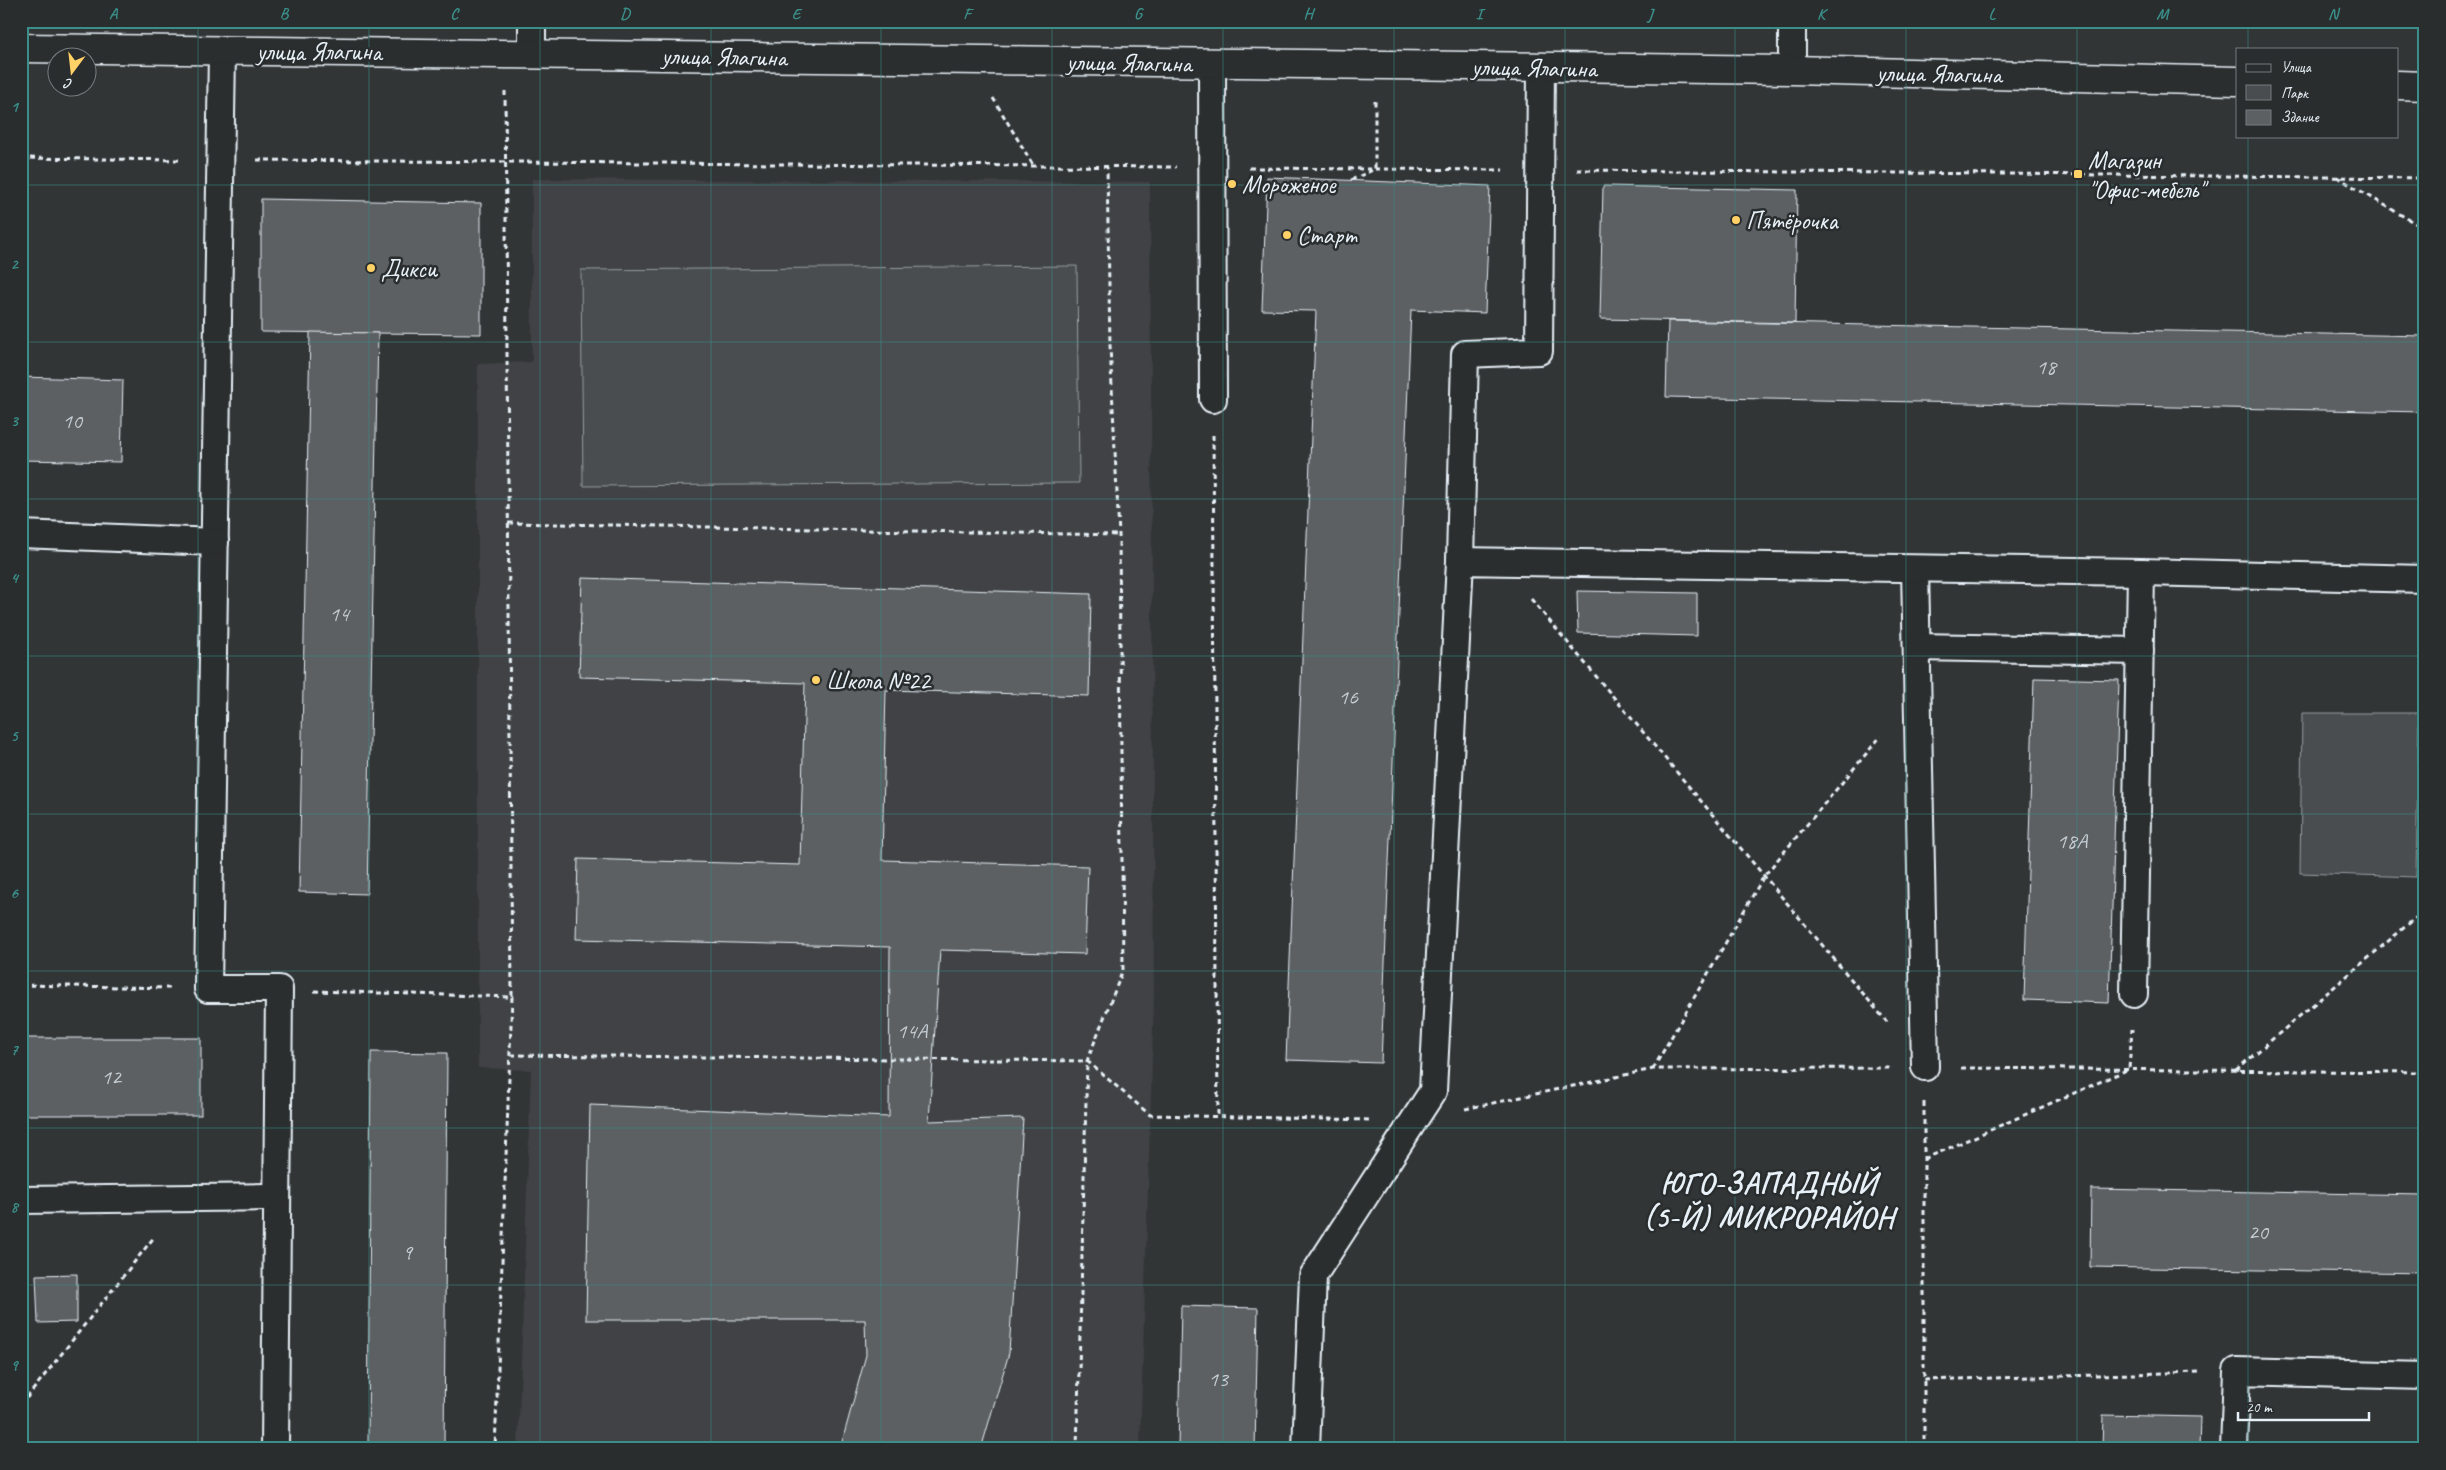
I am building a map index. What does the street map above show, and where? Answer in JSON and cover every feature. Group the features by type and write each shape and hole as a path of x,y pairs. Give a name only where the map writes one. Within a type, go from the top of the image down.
{"street":[{"name":"улица Ялагина","path":"21,48 505,52 532,54 1792,70 2236,81"},
{"path":"2398,85 2425,86"}],"lane":[{"path":"532,21 532,54"},
{"path":"1792,21 1792,70"},
{"path":"222,51 208,989 278,989 275,1449"},
{"path":"1212,63 1213,400"},
{"path":"1306,1449 1313,1276 1433,1091 1460,561 1465,354 1539,351 1540,67"},
{"path":"21,534 215,542"},
{"path":"1460,561 2141,572 2425,579"},
{"path":"1915,569 1925,1067"},
{"path":"2134,994 2141,572"},
{"path":"1917,647 2140,651"},
{"path":"21,1200 276,1197"},
{"path":"2234,1449 2237,1371 2425,1376"}],"path":[{"path":"495,1449 512,998 505,52"},
{"path":"1351,180 1374,169 1375,65"},
{"path":"1077,1449 1087,1061 1123,970 1119,535 1110,344 1107,167"},
{"path":"2336,177 2425,229"},
{"path":"1213,400 1218,1117"},
{"path":"508,523 1119,535"},
{"path":"1500,562 1925,1067 1924,1449"},
{"path":"1653,1069 1764,876 1918,691"},
{"path":"2235,1070 2425,910"},
{"path":"21,985 208,989"},
{"path":"278,989 512,998"},
{"path":"511,1055 1087,1061 1150,1115 1414,1120 1653,1069 1925,1067 2425,1072"},
{"path":"1924,1159 2129,1069"},
{"path":"21,1405 185,1198"},
{"path":"1924,1380 2237,1371"}],"shaded area":[{"name":"Школа №22","path":"532,179 1150,182 1154,997 1140,1449 518,1449 531,1070 478,1068 478,364 532,362"}],"green space":[{"path":"1077,266 1079,483 583,486 581,270"},
{"path":"2302,713 2419,713 2416,877 2300,873"}],"building":[{"path":"1267,177 1490,186 1485,313 1411,310 1381,1063 1286,1060 1316,311 1262,310"},
{"path":"1603,186 1797,190 1795,323 1600,319"},
{"name":"Дикси","path":"261,199 481,203 481,334 261,332"},
{"path":"1668,321 2425,336 2425,412 1666,397"},
{"path":"310,332 378,333 367,894 299,892"},
{"path":"21,377 123,380 121,462 21,460"},
{"path":"582,578 1091,594 1089,696 886,690 882,860 1088,866 1085,954 940,950 929,1121 1023,1118 1009,1353 981,1449 840,1449 866,1355 865,1320 586,1320 590,1105 889,1117 890,947 576,939 578,859 800,865 805,683 579,677"},
{"path":"1577,591 1697,593 1697,636 1578,633"},
{"path":"2034,678 2119,680 2109,1003 2024,1000"},
{"path":"21,1038 201,1038 201,1115 21,1115"},
{"path":"371,1052 447,1053 444,1449 368,1449"},
{"path":"2091,1189 2425,1195 2425,1273 2090,1267"},
{"path":"77,1274 77,1322 38,1323 36,1275"},
{"path":"1181,1306 1258,1308 1255,1449 1178,1449"},
{"path":"2103,1415 2200,1417 2199,1449 2102,1449"}],"place":[{"name":"Магазин \"Офис-мебель\"","path":"2078,174"},
{"name":"Мороженое","path":"1232,184"},
{"name":"Пятёрочка","path":"1736,220"},
{"name":"Старт","path":"1287,235"},
{"name":"Дикси","path":"371,268"},
{"name":"Школа №22","path":"816,680"}],"district":[{"name":"ЮГО-ЗАПАДНЫЙ (5-Й) МИКРОРАЙОН","path":"1769,1200"}]}
